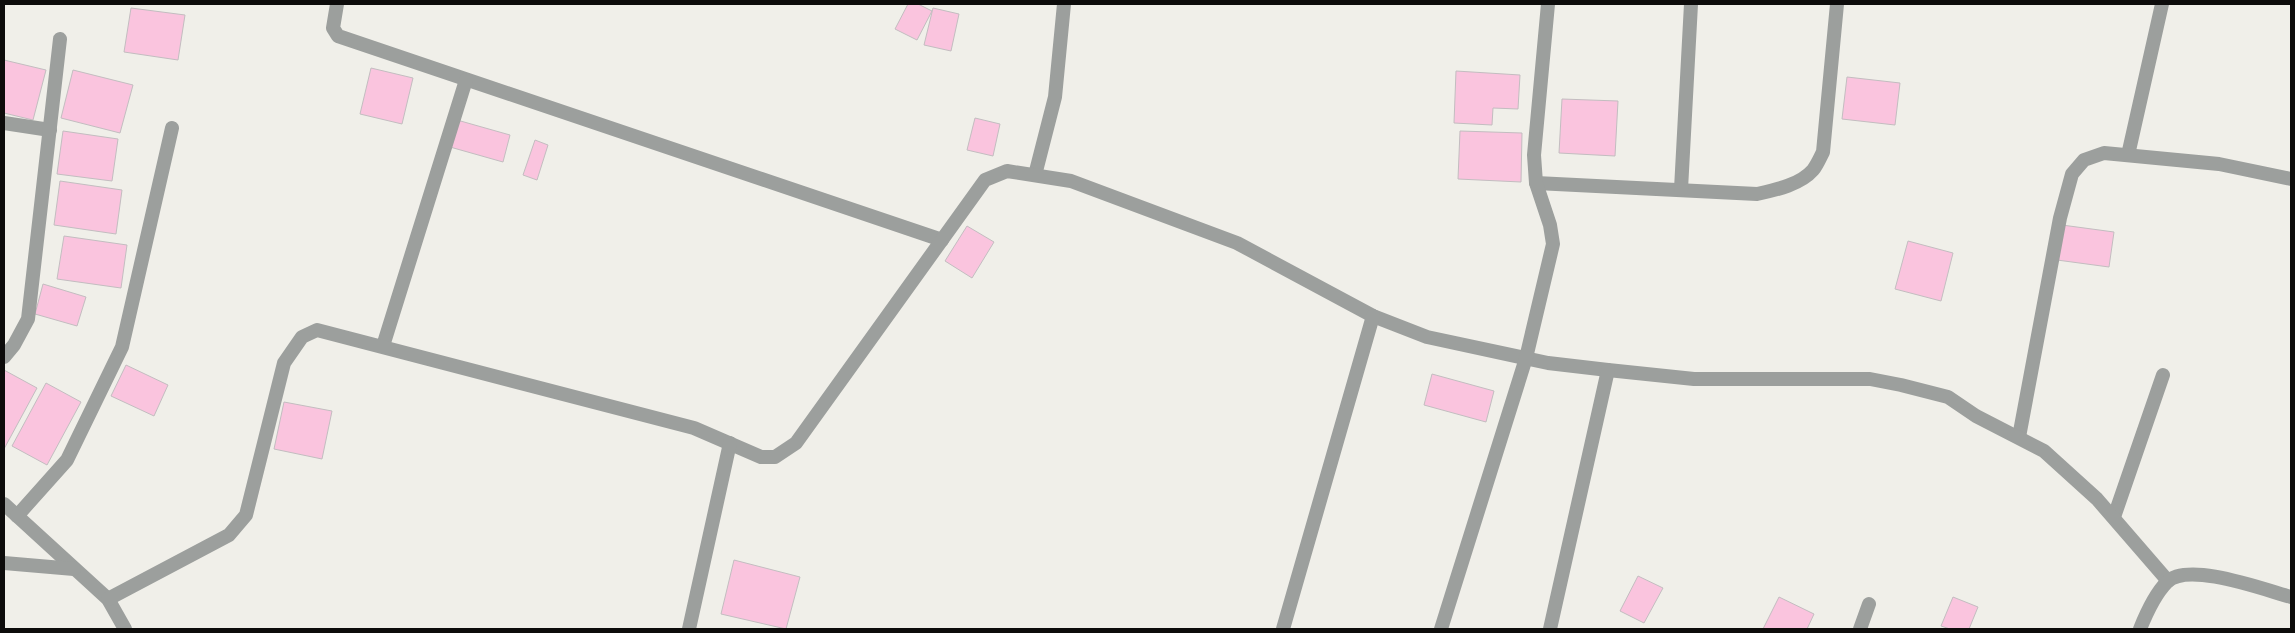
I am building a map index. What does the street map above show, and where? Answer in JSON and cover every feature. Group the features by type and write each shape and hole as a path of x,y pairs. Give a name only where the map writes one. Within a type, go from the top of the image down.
{"street":[{"path":"336,4 333,28 338,36 942,240"},
{"path":"1035,175 1055,97 1064,4"},
{"path":"1441,629 1526,358 1553,244 1550,225 1536,183 1534,155 1548,4"},
{"path":"1681,189 1691,4"},
{"path":"1536,183 1757,194 1794,183 1812,171 1823,152 1837,4"},
{"path":"2128,155 2162,4"},
{"path":"4,357 14,345 28,319 60,39"},
{"path":"382,346 466,80"},
{"path":"4,123 50,130"},
{"path":"17,516 67,460 122,347 172,128"},
{"path":"2019,437 2060,218 2072,174 2084,160 2104,153 2128,155 2219,164 2291,179"},
{"path":"108,599 228,535 246,515 284,362 302,337 317,330 694,428 761,457 775,457 796,443 985,180 1007,171 1071,181 1237,243 1373,316 1427,337 1526,358 1608,370 1694,379 1878,380 1948,398 1976,416 2044,451 2097,499 2168,581"},
{"path":"1283,629 1373,316"},
{"path":"1550,629 1608,370"},
{"path":"2114,518 2163,375"},
{"path":"688,629 730,443"},
{"path":"4,504 108,599 125,629"},
{"path":"4,563 74,569"},
{"path":"2140,629 2146,614 2168,581 2190,573 2219,577 2291,597"},
{"path":"1860,629 1869,604"}],"building":[{"path":"908,4 918,4 932,11 917,40 895,29"},
{"path":"131,8 185,15 178,60 124,52"},
{"path":"933,8 959,14 951,51 924,45"},
{"path":"4,60 46,70 33,120 4,113"},
{"path":"371,68 413,78 402,124 360,114"},
{"path":"73,70 133,85 120,133 61,118"},
{"path":"1456,71 1520,75 1518,109 1493,108 1492,125 1454,123"},
{"path":"1847,77 1900,83 1895,125 1842,119"},
{"path":"1562,99 1618,101 1615,156 1559,153"},
{"path":"975,118 1000,124 993,156 967,150"},
{"path":"457,120 510,135 503,162 450,147"},
{"path":"63,131 118,139 112,181 57,174"},
{"path":"1460,131 1522,133 1521,182 1458,179"},
{"path":"535,140 548,145 537,180 523,175"},
{"path":"60,181 122,190 116,234 54,225"},
{"path":"2062,225 2114,232 2109,267 2057,260"},
{"path":"967,226 994,242 972,278 945,261"},
{"path":"64,236 127,245 121,288 57,279"},
{"path":"1908,241 1953,253 1941,301 1895,289"},
{"path":"43,284 86,297 77,326 35,314"},
{"path":"126,365 168,385 154,416 111,396"},
{"path":"4,370 37,388 4,449"},
{"path":"1432,374 1494,391 1486,422 1424,405"},
{"path":"46,383 81,402 47,465 12,446"},
{"path":"284,402 332,411 322,459 274,449"},
{"path":"734,560 800,577 786,629 721,614"},
{"path":"1638,576 1663,588 1644,623 1620,611"},
{"path":"1779,597 1814,614 1807,629 1763,629"},
{"path":"1953,597 1978,607 1969,629 1950,629 1941,626"}]}
